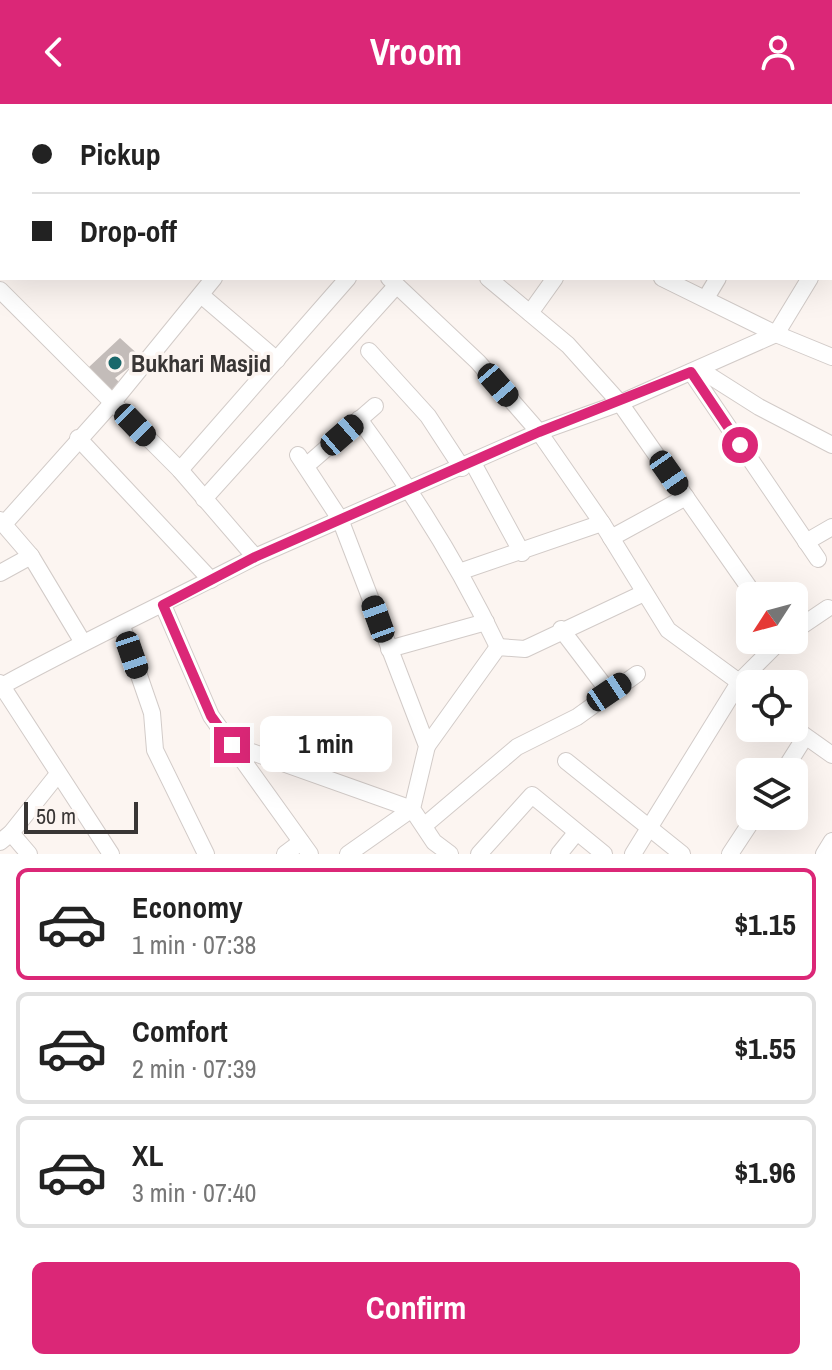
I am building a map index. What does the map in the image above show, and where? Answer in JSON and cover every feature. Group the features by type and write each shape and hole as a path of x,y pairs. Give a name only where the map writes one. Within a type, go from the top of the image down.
{"street":[{"path":"82,641 31,556 3,522 113,402 212,280"},
{"path":"180,470 346,280"},
{"path":"490,280 568,345 620,403 745,582"},
{"path":"530,313 554,280"},
{"path":"666,280 776,334 832,357"},
{"path":"706,298 717,280"},
{"path":"111,854 1,686 82,641 122,626 255,557 539,432 620,403 776,334 809,280"},
{"path":"204,499 392,282 478,362 539,432 607,531 668,630 736,679"},
{"path":"0,290 180,470 255,557"},
{"path":"201,295 277,360"},
{"path":"369,351 468,465 522,553"},
{"path":"695,371 832,445"},
{"path":"695,371 818,559"},
{"path":"375,406 302,460 340,519 427,746"},
{"path":"359,419 410,489 462,571 498,647"},
{"path":"78,438 211,580"},
{"path":"462,571 607,531 686,497"},
{"path":"806,542 832,527"},
{"path":"0,573 31,556"},
{"path":"498,647 525,649 561,629 644,593"},
{"path":"163,605 211,716 306,848 285,854"},
{"path":"808,622 828,608"},
{"path":"389,649 486,622"},
{"path":"122,626 152,713 155,750 206,854"},
{"path":"561,629 609,692"},
{"path":"353,853 412,809 427,746 498,647"},
{"path":"758,670 770,654"},
{"path":"425,825 517,747 577,717 637,674"},
{"path":"633,854 736,699"},
{"path":"808,738 831,751"},
{"path":"232,745 339,786 412,809 434,842 450,854"},
{"path":"566,761 651,826 682,854"},
{"path":"29,854 6,838 58,774"},
{"path":"479,854 532,795 604,854"},
{"path":"730,854 746,830"},
{"path":"559,854 576,833"},
{"path":"824,854 832,841"}],"building":[{"name":"Bukhari Masjid","path":"120,338 142,358 115,378 120,383 112,390 89,367"}],"place":[{"name":"Bukhari Masjid","path":"115,363"}],"route":[{"path":"232,745 211,716 163,605 255,557 539,432 620,403 691,372 740,445"}]}
